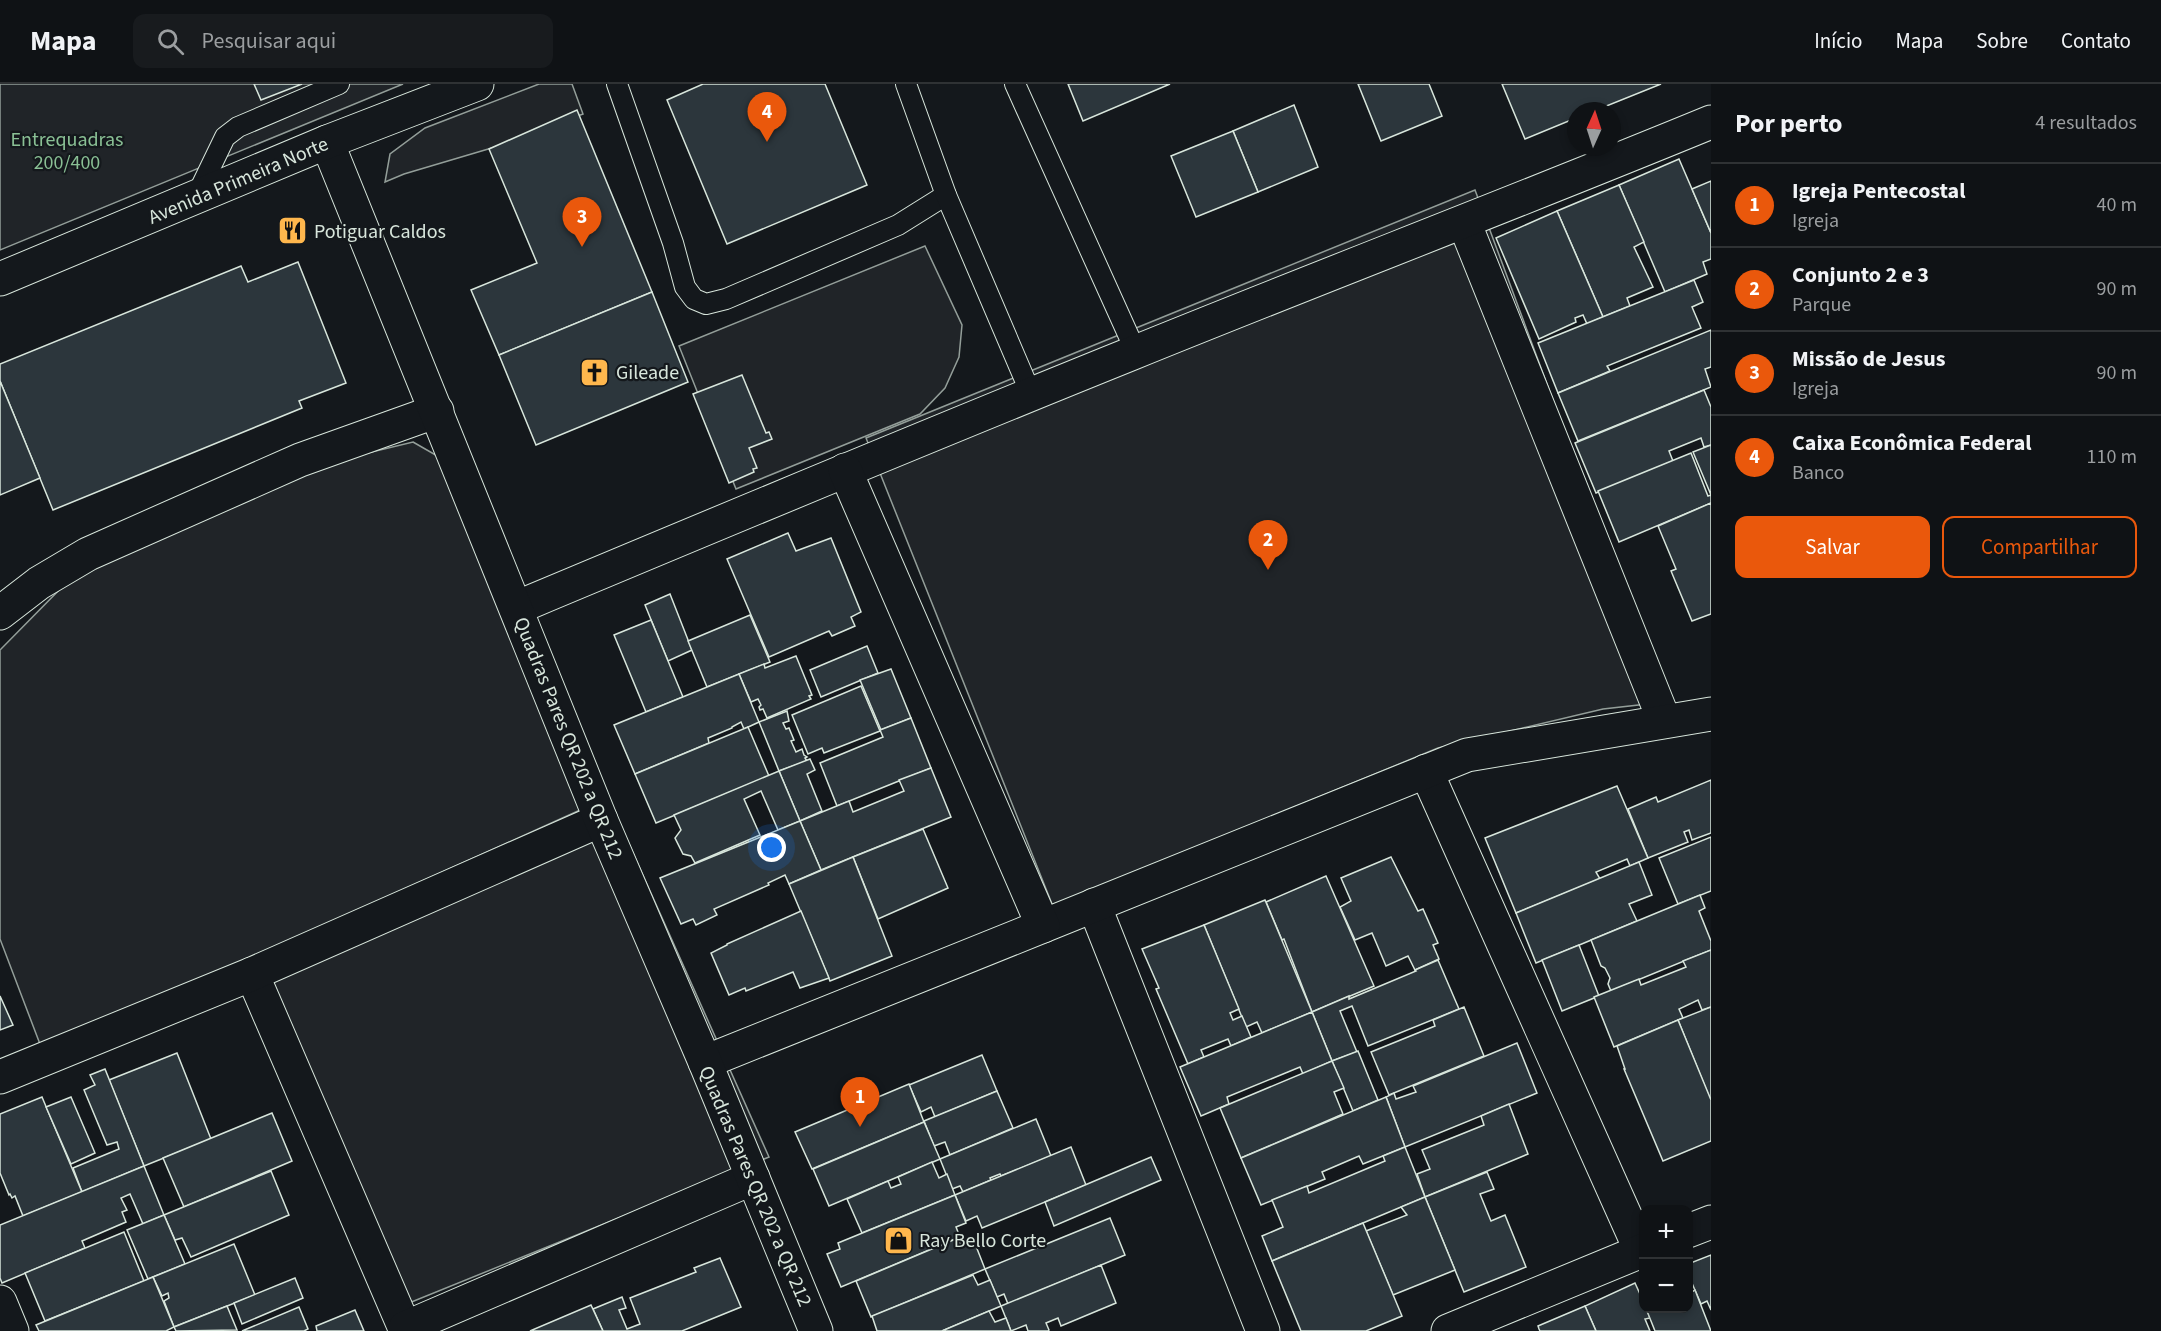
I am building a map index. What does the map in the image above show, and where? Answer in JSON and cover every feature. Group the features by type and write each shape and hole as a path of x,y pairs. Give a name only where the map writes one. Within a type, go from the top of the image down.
{"street":[{"name":"Avenida Primeira Norte","path":"0,279 327,142 477,84"},
{"path":"516,608 1031,394 1542,192 1711,122"},
{"name":"Quadras Pares QR 202 a QR 212","path":"327,142 601,820 705,1062 816,1331"},
{"path":"1464,222 1664,720"},
{"path":"0,613 39,583 88,554 300,460 437,411"},
{"path":"845,470 1042,926"},
{"path":"705,1062 1467,755 1604,733 1664,720 1711,714"},
{"path":"1426,771 1639,1244"},
{"path":"0,1077 252,975 601,820"},
{"path":"1094,905 1263,1331"},
{"path":"252,975 405,1329 753,1178"},
{"path":"1693,1230 1711,1222"},
{"path":"1448,1331 1639,1252"},
{"path":"0,1302 12,1331"}],"lane":[{"path":"196,197 225,137 238,127 339,84"},
{"path":"617,84 673,243 685,288 694,299 706,304 726,299 898,225 946,195"},
{"path":"906,84 946,195 1031,394"},
{"path":"1015,84 1136,352"}],"green space":[{"name":"Entrequadras 200/400","path":"0,84 403,84 0,250"},
{"path":"539,84 572,84 583,114 495,147 404,174 385,182 390,154 425,128"},
{"path":"1475,190 1665,702 1603,709 1438,748 1095,889 1054,909 866,438"},
{"path":"925,246 962,325 959,357 945,388 920,414 736,489 679,346"},
{"path":"413,442 481,481 608,797 769,1157 409,1303 253,976 589,806 43,1052 0,939 0,650 71,578 326,463"}],"building":[{"path":"254,84 302,84 261,100"},
{"path":"703,84 825,84 867,185 727,244 667,100"},
{"path":"1068,84 1170,84 1083,121"},
{"path":"1358,84 1429,84 1442,116 1381,141"},
{"path":"1502,84 1661,84 1616,102 1567,102 1567,122 1525,139"},
{"path":"1294,105 1318,167 1258,192 1233,131"},
{"path":"577,110 652,292 499,355 471,290 537,263 489,149"},
{"path":"1233,131 1258,192 1196,217 1171,156"},
{"path":"1679,159 1711,233 1711,259 1703,262 1707,274 1665,292 1619,185"},
{"path":"1711,181 1711,233 1692,189"},
{"path":"1619,185 1644,242 1634,247 1653,287 1627,298 1630,306 1603,317 1557,211"},
{"path":"1557,211 1603,317 1587,324 1583,315 1575,318 1576,322 1539,339 1496,238"},
{"path":"298,262 346,383 299,401 302,408 53,510 0,381 0,364 241,266 248,282"},
{"path":"1694,280 1703,302 1692,307 1701,328 1607,366 1610,371 1558,393 1538,343"},
{"name":"Gileade","path":"652,292 688,382 536,445 499,355"},
{"path":"1711,330 1711,367 1705,369 1711,387 1578,441 1558,393"},
{"path":"742,375 766,433 769,432 772,439 749,448 757,468 753,469 754,472 729,483 693,394"},
{"path":"0,381 40,478 0,495"},
{"path":"1704,390 1711,407 1711,445 1704,447 1701,438 1669,451 1673,461 1596,493 1575,443"},
{"path":"1711,445 1711,495 1693,452"},
{"path":"1691,453 1708,496 1711,495 1711,503 1619,542 1598,491"},
{"path":"1711,503 1711,614 1692,621 1671,571 1676,569 1658,526"},
{"path":"788,533 796,551 831,538 861,612 851,617 855,626 832,636 829,631 769,657 727,559"},
{"path":"670,594 692,650 668,661 645,605"},
{"path":"750,615 770,662 707,687 688,641"},
{"path":"651,620 683,697 646,712 614,635"},
{"path":"867,646 878,673 821,697 810,670"},
{"path":"796,656 812,695 809,696 811,699 767,718 763,709 760,710 761,705 758,699 751,702 739,674 764,664 765,668"},
{"path":"891,669 911,718 881,730 860,680"},
{"path":"739,674 759,722 744,729 741,722 708,738 709,743 635,774 614,725"},
{"path":"861,686 880,731 824,753 822,748 808,754 792,715"},
{"path":"787,711 789,721 783,723 786,729 789,728 796,752 802,749 807,761 779,771 759,722"},
{"path":"911,718 931,768 837,806 820,763 883,737 880,730"},
{"path":"748,727 769,776 656,823 635,774"},
{"path":"810,759 815,770 807,774 822,811 800,821 779,771"},
{"path":"931,768 951,817 821,870 800,821 849,801 853,812 904,791 899,780"},
{"path":"779,771 800,821 778,830 761,791 744,799 760,835 695,863 691,856 683,854 675,838 681,830 674,815"},
{"path":"1711,780 1711,833 1692,840 1689,830 1684,832 1688,842 1648,858 1628,809 1656,797 1658,802"},
{"path":"1617,786 1648,858 1630,866 1627,859 1596,872 1600,879 1516,913 1485,838"},
{"path":"800,821 821,870 789,884 785,875 768,883 769,885 714,909 717,915 696,925 693,919 681,924 660,878"},
{"path":"923,829 948,888 878,919 853,857"},
{"path":"1711,837 1711,891 1678,904 1659,858"},
{"path":"853,857 892,956 830,981 789,884"},
{"path":"1391,857 1418,911 1423,909 1438,943 1433,945 1439,959 1415,970 1408,956 1386,966 1372,933 1355,940 1340,907 1351,901 1341,878"},
{"path":"1639,862 1652,895 1629,904 1637,921 1536,963 1516,913"},
{"path":"1326,876 1374,986 1312,1012 1284,939 1282,940 1266,902"},
{"path":"1700,895 1705,908 1699,911 1711,941 1711,950 1611,991 1608,984 1610,978 1605,968 1601,966 1591,940"},
{"path":"1265,900 1312,1012 1262,1033 1257,1022 1246,1027 1204,925"},
{"path":"801,911 829,978 800,988 793,972 746,991 745,988 729,995 711,953"},
{"path":"1204,925 1239,1009 1230,1013 1233,1020 1242,1016 1251,1037 1231,1046 1228,1039 1201,1050 1204,1057 1188,1064 1156,989 1159,988 1142,949"},
{"path":"1579,945 1599,996 1562,1011 1542,960"},
{"path":"1711,950 1711,1007 1702,1010 1698,1000 1679,1009 1683,1018 1614,1047 1594,997 1639,979 1641,985 1686,967 1683,961"},
{"path":"1438,960 1459,1009 1368,1046 1352,1006 1340,1011 1357,1052 1332,1061 1312,1012 1349,996 1349,999"},
{"path":"0,996 13,1025 0,1030"},
{"path":"1464,1007 1484,1056 1389,1095 1371,1052 1435,1026 1433,1020"},
{"path":"1711,1007 1711,1099 1710,1099 1678,1020"},
{"path":"1312,1012 1332,1061 1303,1074 1300,1067 1227,1097 1229,1104 1201,1116 1180,1067"},
{"path":"1678,1020 1711,1100 1711,1141 1663,1161 1624,1069 1617,1046"},
{"path":"1517,1043 1537,1093 1405,1147 1386,1097 1394,1093 1396,1099 1416,1092 1413,1086"},
{"path":"1358,1051 1378,1100 1353,1111 1332,1061"},
{"path":"177,1053 211,1139 144,1166 109,1080"},
{"path":"982,1055 997,1091 935,1117 931,1107 921,1112 909,1085"},
{"path":"1332,1061 1344,1088 1334,1092 1343,1114 1241,1158 1220,1108"},
{"path":"105,1069 144,1166 82,1192 73,1168 119,1149 117,1142 107,1145 84,1090 95,1085 90,1075"},
{"path":"909,1084 924,1122 812,1169 795,1132"},
{"path":"997,1091 1013,1128 950,1155 945,1142 934,1146 924,1121"},
{"path":"42,1097 82,1192 23,1216 15,1196 12,1198 9,1195 0,1173 0,1114"},
{"path":"71,1097 95,1153 71,1164 46,1107"},
{"path":"1386,1097 1405,1147 1363,1164 1359,1156 1322,1172 1325,1179 1261,1205 1241,1158"},
{"path":"1509,1104 1528,1154 1425,1197 1417,1174 1430,1169 1422,1150 1484,1125 1481,1116"},
{"path":"272,1113 292,1161 184,1207 163,1158"},
{"path":"1036,1119 1051,1156 1001,1176 1000,1174 990,1178 991,1180 963,1192 960,1186 952,1189 940,1159"},
{"path":"924,1122 940,1159 829,1206 813,1169"},
{"path":"1071,1147 1086,1185 982,1228 977,1216 966,1221 955,1195"},
{"path":"1405,1147 1425,1197 1272,1261 1262,1236 1283,1227 1272,1200 1307,1186 1309,1193 1385,1161 1383,1156"},
{"path":"1151,1157 1161,1180 1054,1226 1045,1202"},
{"path":"932,1162 939,1178 947,1174 955,1195 862,1233 847,1199 888,1181 891,1188 901,1184 898,1177"},
{"path":"144,1166 164,1215 143,1224 130,1194 121,1198 127,1210 122,1212 126,1222 82,1241 85,1248 2,1283 0,1278 0,1225"},
{"path":"271,1171 289,1215 191,1257 182,1238 175,1240 164,1215"},
{"path":"1487,1172 1494,1189 1480,1194 1491,1221 1505,1215 1526,1267 1464,1292 1425,1197"},
{"name":"Ray Bello Corte","path":"955,1195 966,1223 956,1227 960,1237 841,1287 827,1254 840,1249 838,1243"},
{"path":"1425,1197 1455,1270 1393,1295 1366,1231 1407,1215 1401,1207"},
{"path":"164,1215 185,1264 148,1279 127,1230"},
{"path":"1110,1218 1125,1255 1008,1304 1004,1294 997,1297 985,1269"},
{"path":"1363,1223 1402,1316 1366,1331 1301,1331 1272,1261"},
{"path":"124,1232 144,1281 45,1321 25,1273"},
{"path":"958,1238 961,1246 974,1241 985,1269 871,1317 856,1281"},
{"path":"234,1244 255,1295 174,1327 164,1301 169,1298 168,1293 162,1296 153,1277"},
{"path":"1711,1255 1711,1310 1707,1301 1701,1304 1693,1286 1693,1262"},
{"path":"720,1258 741,1307 682,1331 603,1331 593,1309 622,1297 626,1308 619,1310 627,1329 640,1324 630,1298 696,1272 694,1268"},
{"path":"1101,1265 1116,1303 1061,1326 1058,1318 1046,1323 1048,1331 1028,1331 1026,1325 1011,1331 1001,1306"},
{"path":"973,1275 978,1285 990,1280 1001,1306 942,1331 877,1331 872,1316"},
{"path":"153,1277 174,1327 166,1331 39,1331 36,1325"},
{"path":"295,1278 303,1298 242,1324 234,1303"},
{"path":"1635,1283 1639,1292 1639,1313 1648,1313 1650,1318 1645,1319 1650,1331 1596,1331 1585,1306"},
{"path":"1695,1290 1711,1331 1655,1331 1648,1313 1693,1313 1693,1291"},
{"path":"591,1305 603,1331 530,1331"},
{"path":"227,1306 237,1330 176,1331 174,1327"},
{"path":"1585,1306 1596,1331 1540,1331 1538,1326"},
{"path":"299,1307 308,1329 304,1331 242,1331"},
{"path":"355,1310 364,1331 317,1331 316,1326"},
{"path":"989,1311 995,1322 1006,1318 1011,1331 942,1331"}],"place":[{"name":"Caixa Econômica Federal","path":"767,142"},
{"name":"Potiguar Caldos","path":"293,231"},
{"name":"Missão de Jesus","path":"582,247"},
{"name":"Gileade","path":"595,372"},
{"name":"Conjunto 2 e 3","path":"1268,570"},
{"name":"Igreja Pentecostal","path":"860,1127"},
{"name":"Ray Bello Corte","path":"898,1240"}]}
